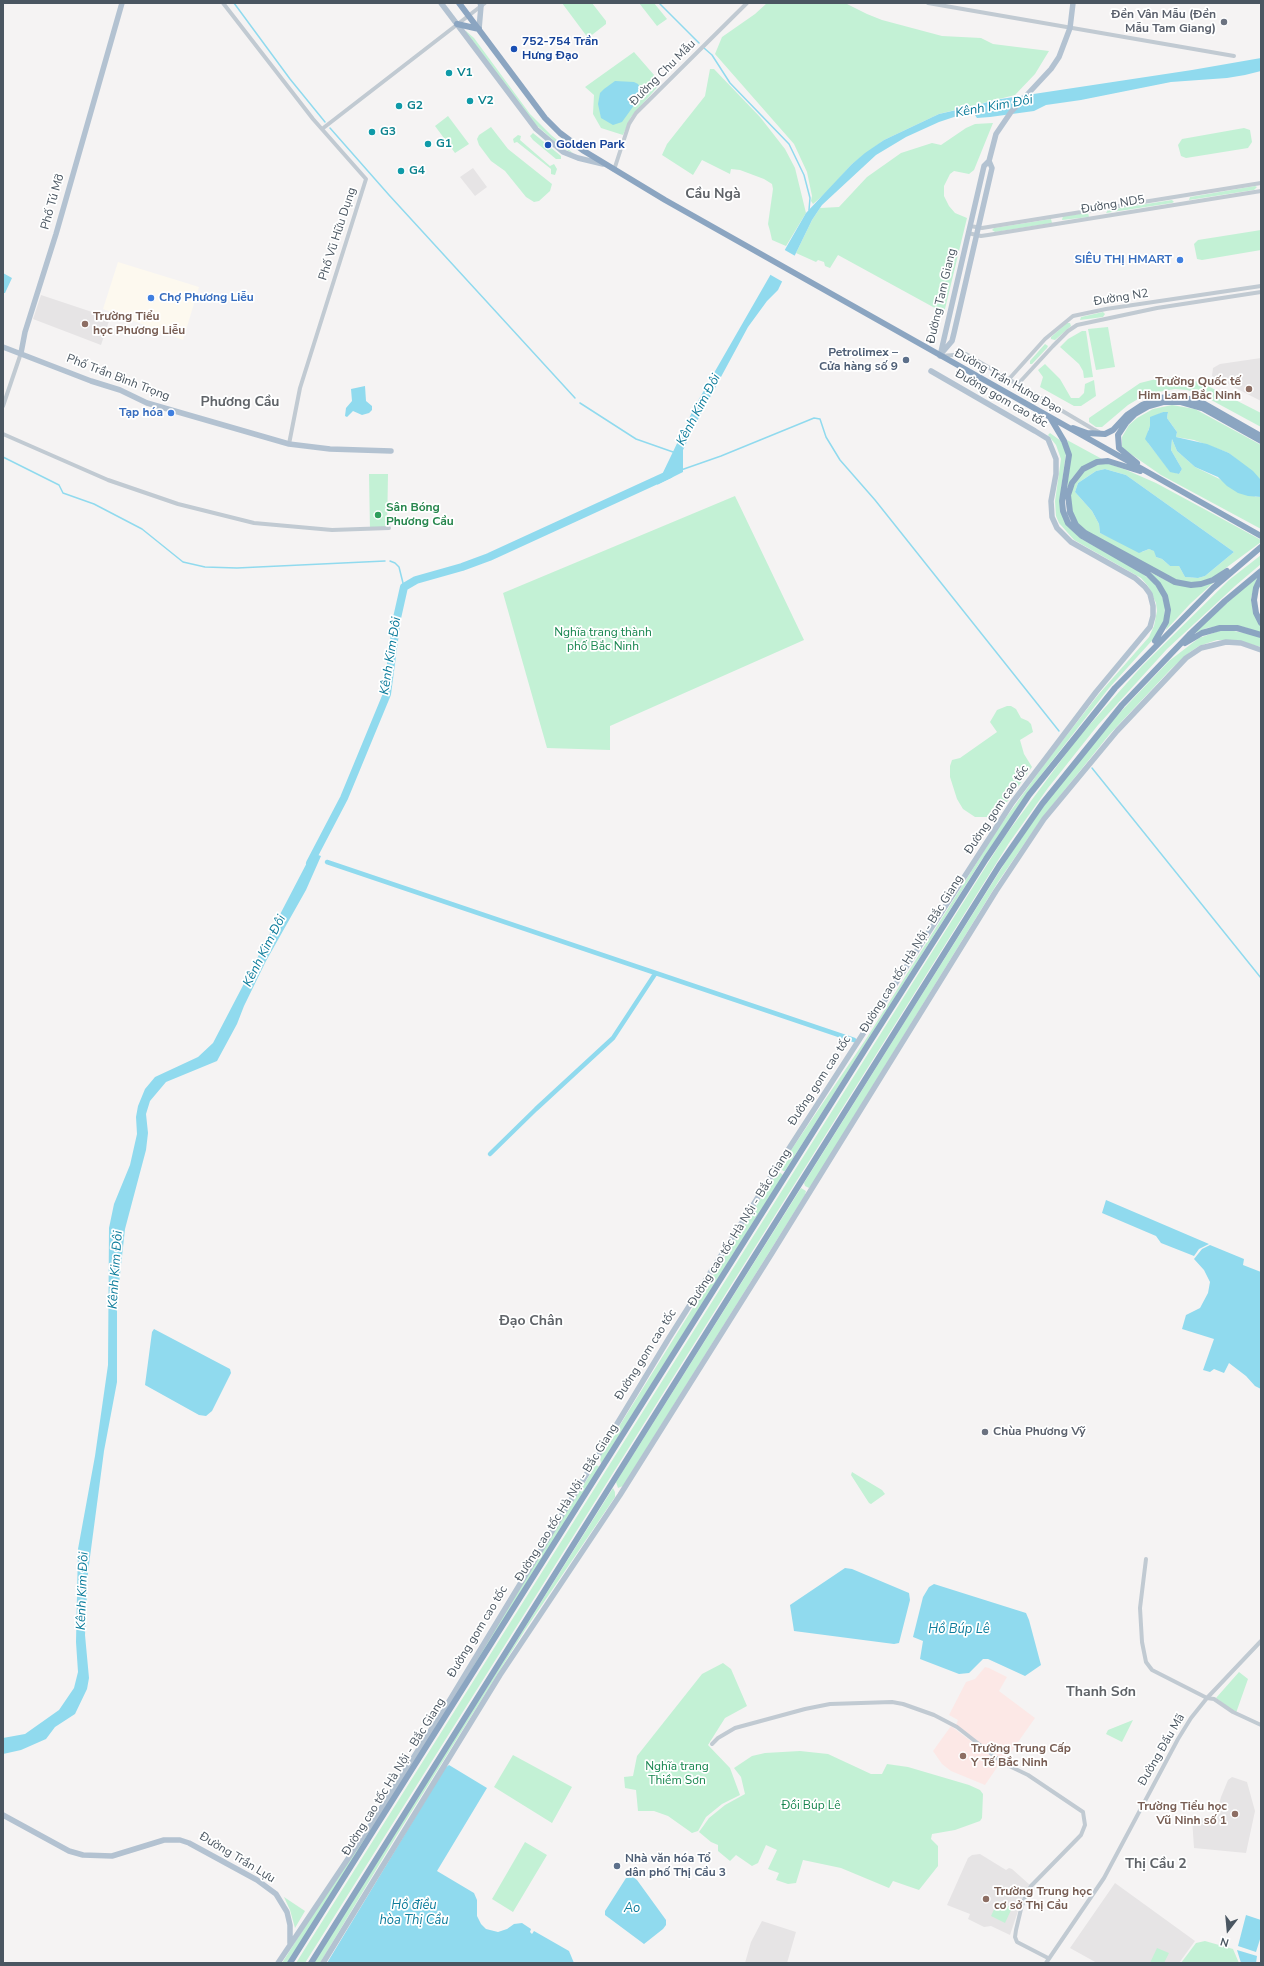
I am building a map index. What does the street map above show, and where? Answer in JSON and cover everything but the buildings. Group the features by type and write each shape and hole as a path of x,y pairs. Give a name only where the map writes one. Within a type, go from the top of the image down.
{"highway":[{"path":"459,3 550,123 566,139 614,171"},
{"path":"458,24 479,29"},
{"name":"Đường Trần Hưng Đạo","path":"614,171 776,261 1049,418 1149,472 1261,536"},
{"path":"1049,418 1087,433 1102,434 1110,432 1127,415 1146,403 1159,398 1178,396 1203,403 1261,436"},
{"path":"1149,472 1121,450 1118,444 1118,438 1121,430 1131,417 1154,404 1171,401 1191,404 1202,408 1261,441"},
{"path":"1049,418 1064,441 1069,455 1062,501 1063,511 1068,523 1082,536 1152,577 1162,589 1167,601 1167,618 1161,632 1115,688"},
{"path":"1159,478 1113,462 1104,461 1091,464 1077,475 1069,491 1069,507 1074,521 1085,533 1157,574 1175,582 1186,584 1201,584 1213,580 1261,547"},
{"name":"Đường cao tốc Hà Nội - Bắc Giang","path":"290,1963 986,858 1029,795 1115,688 1213,588 1261,547"},
{"path":"311,1963 999,866 1042,804 1111,718 1189,635 1225,601 1261,571"},
{"path":"1261,577 1256,588 1254,600 1256,613 1261,623"},
{"path":"1111,718 1181,647 1197,635 1214,629 1231,628 1244,629 1261,635"}],"main road":[{"name":"Phố Tú Mỡ","path":"21,353 25,332 56,234 122,3"},
{"path":"441,3 536,129 563,152 578,158 603,164"},
{"name":"Đường Tam Giang","path":"940,356 984,166 989,161 996,134 1008,116 1059,57 1070,28 1073,3"},
{"path":"479,29 482,4"},
{"name":"Đường Tam Giang","path":"940,356 952,341 992,168 989,161"},
{"name":"Phố Trần Bình Trọng","path":"3,347 91,381 120,390 147,403 289,444 330,449 391,451"},
{"name":"Đường gom cao tốc","path":"290,1943 372,1823 488,1638 673,1331 1012,803 1096,692 1150,627 1153,616 1153,606 1150,594 1145,587 1135,578 1071,542 1057,528 1052,517 1051,501 1056,474 1056,459 1048,440 931,371"},
{"path":"323,1963 500,1674 620,1495 996,891 1044,820 1112,736 1186,658 1201,648 1226,642 1242,643 1261,650"},
{"name":"Đường Trần Lựu","path":"3,1814 69,1851 83,1855 112,1856 164,1840 180,1840 189,1843 256,1880 276,1894 287,1912 290,1925 290,1943"},
{"path":"278,1963 290,1943"}],"street":[{"name":"Phố Vũ Hữu Dụng","path":"223,3 337,148 366,179 300,388 289,444"},
{"name":"Đường Chu Mẫu","path":"614,171 629,124 636,113 747,3"},
{"path":"928,3 1234,56"},
{"path":"322,129 482,4"},
{"name":"Đường ND5","path":"970,226 978,228 1261,183"},
{"name":"Đường ND5","path":"968,233 976,235 1052,225 1261,191"},
{"name":"Đường N2","path":"1009,379 1045,339 1074,316 1112,308 1261,286"},
{"path":"1238,289 1240,295"},
{"name":"Đường N2","path":"1018,384 1068,331 1077,326 1157,308 1261,292"},
{"path":"1156,302 1157,308"},
{"path":"1045,339 1053,346"},
{"name":"Phố Tú Mỡ","path":"3,406 21,353"},
{"path":"940,356 966,354 1095,431 1110,432"},
{"path":"3,434 108,480 178,504 254,523 332,530 389,528"},
{"path":"1146,1559 1140,1608 1142,1642 1146,1662 1152,1670 1261,1725"},
{"name":"Đường Đấu Mã","path":"1047,1961 1102,1880 1178,1739 1194,1715 1207,1698 1261,1641"},
{"path":"712,1744 718,1738 736,1728 805,1709 830,1704 903,1704 934,1715 957,1727 1003,1763 1028,1775 1083,1812 1086,1825 1081,1835 1031,1886 1026,1894 1015,1934 1017,1942 1047,1961"}],"shaded area":[{"path":"473,168 487,187 475,196 460,177"},
{"name":"Chợ Phương Liễu","path":"118,262 199,287 183,340 103,309"},
{"name":"Trường Tiểu học Phương Liễu","path":"41,295 110,318 101,345 33,319"},
{"name":"Trường Quốc tế Him Lam Bắc Ninh","path":"1261,358 1261,401 1212,376 1213,368 1220,364"},
{"path":"985,1667 1007,1677 999,1691 1035,1718 1004,1762 956,1725 958,1720 949,1715 966,1682 975,1679"},
{"path":"951,1726 1000,1763 985,1785 951,1771 942,1764 933,1751"},
{"name":"Trường Tiểu học Vũ Ninh số 1","path":"1232,1777 1247,1782 1255,1811 1246,1853 1194,1848 1192,1818 1215,1819 1221,1797 1228,1780"},
{"name":"Trường Trung học cơ sở Thị Cầu","path":"980,1854 1006,1870 1009,1868 1012,1869 1030,1885 1024,1893 1010,1935 991,1926 984,1927 968,1919 970,1914 947,1905 968,1858 972,1855"},
{"path":"1115,1883 1195,1941 1179,1963 1097,1963 1070,1948"},
{"path":"762,1921 796,1932 787,1963 745,1963 751,1942"}],"green space":[{"path":"562,3 592,3 606,21 606,24 588,38"},
{"path":"639,3 654,3 667,19 657,26"},
{"path":"767,3 845,3 882,20 942,36 981,38 993,44 1049,51 1035,74 1015,95 939,114 884,140 852,164 828,191 813,204 811,201 812,196 807,172 794,144 715,54 722,37 755,14"},
{"path":"466,31 474,38 530,114 551,135 574,154 561,147 535,124 465,32"},
{"path":"634,52 661,83 631,117 623,135 601,128 593,114 594,95 585,87"},
{"path":"710,69 714,69 760,117 785,149 795,168 806,213 786,246 772,240 768,224 773,189 772,184 764,179 740,170 731,169 730,174 702,160 693,175 662,155 667,144 705,96"},
{"path":"448,116 469,144 455,153 435,126"},
{"path":"993,123 974,170 969,174 954,171 950,174 944,186 944,196 949,206 955,213 967,218 944,313 838,255 830,268 825,266 824,262 818,260 816,262 796,253 812,220 820,208 839,207 867,177 901,153 932,143 941,145 966,128 975,124"},
{"path":"491,127 508,149 552,184 550,191 539,201 534,202 526,197 505,171 491,161 479,145 477,139 479,135"},
{"path":"1244,128 1250,130 1252,142 1248,148 1186,158 1181,156 1178,145 1182,139"},
{"path":"533,133 561,156 561,159 556,159 533,140 530,136"},
{"path":"518,135 521,136 520,140 550,166 554,164 557,169 555,175 551,174 551,169 517,142 514,143 513,139"},
{"path":"1255,186 1257,187 1254,190 1189,200 1190,197"},
{"path":"1172,200 1174,202 1172,203 1106,213 1108,210"},
{"path":"1088,213 1089,217 1062,220 1063,216"},
{"path":"1051,219 1052,223 995,232 992,230 994,228"},
{"path":"1261,230 1261,250 1202,260 1197,259 1194,244 1198,240"},
{"path":"1103,312 1105,314 1103,317 1080,320 1081,317"},
{"path":"1067,323 1070,323 1071,326 1055,340 1051,339 1051,337"},
{"path":"1108,327 1115,367 1096,370 1088,329"},
{"path":"1082,331 1086,331 1093,377 1084,378 1083,371 1079,364 1060,347 1068,339"},
{"path":"1045,344 1048,346 1047,348 1032,364 1030,364 1030,361"},
{"path":"1045,364 1060,379 1071,398 1079,398 1084,393 1085,384 1094,380 1096,396 1081,406 1074,406 1040,387 1043,377 1038,370"},
{"path":"1172,377 1200,382 1261,413 1261,427 1202,395 1187,390 1175,389 1152,393 1138,399 1128,405 1102,427 1096,427 1089,422 1089,418 1140,383"},
{"path":"1172,405 1195,409 1261,445 1261,480 1229,453 1194,440 1176,437 1177,432 1167,418 1168,413 1163,412 1157,415 1150,422 1151,426 1148,430 1148,443 1170,471 1179,474 1182,469 1171,450 1172,439 1177,451 1195,467 1256,497 1261,497 1261,529 1161,475 1122,448 1122,437 1129,425 1137,418 1153,409"},
{"path":"1050,433 1061,441 1066,453 1061,489 1067,525 1080,538 1139,571 1154,583 1161,593 1165,607 1164,622 1157,635 1109,688 1034,784 979,864 785,1171 783,1171 781,1168 783,1162 868,1036 999,827 1049,758 1098,695 1149,637 1154,626 1157,611 1156,603 1148,586 1141,578 1074,540 1059,523 1056,516 1055,501 1061,459 1056,445 1048,435"},
{"path":"1067,440 1102,459 1081,468 1072,478 1068,487 1071,456"},
{"path":"1106,463 1156,483 1261,540 1261,542 1215,576 1205,581 1192,583 1180,582 1089,533 1076,522 1069,501 1073,486 1083,472 1094,466","holes":["1105,469 1126,475 1234,552 1205,576 1198,578 1185,577 1179,566 1170,566 1162,559 1156,557 1155,551 1149,549 1142,552 1100,533 1099,524 1092,511 1075,492 1078,483 1096,471"]},
{"path":"369,474 388,474 387,530 370,530"},
{"name":"Nghĩa trang thành phố Bắc Ninh","path":"735,496 804,640 610,726 610,750 547,748 503,593"},
{"path":"1261,555 1261,564 1167,649 1098,725 1048,788 1009,843 305,1963 296,1963 1005,836 1077,739 1142,666 1229,580"},
{"path":"1148,571 1171,583 1213,583 1190,604 1166,630 1170,606"},
{"path":"1258,575 1251,598 1253,612 1261,627 1261,633 1244,627 1223,625 1207,628 1193,634"},
{"path":"1219,631 1234,631 1254,635 1261,638 1261,647 1234,640 1217,640 1199,646 1171,669 1109,735 1042,818 998,882 813,1183 809,1188 805,1186 804,1183 909,1015 1008,858 1040,811 1108,725 1169,661 1199,638"},
{"path":"1011,706 1016,709 1021,718 1031,724 1033,732 1020,740 1024,754 1032,767 1008,801 987,817 975,817 963,809 957,799 950,777 950,766 952,760 960,758 997,732 990,722 997,710"},
{"path":"778,1171 783,1175 601,1464 600,1457"},
{"path":"801,1188 806,1191 805,1195 623,1486 618,1488 616,1482"},
{"path":"596,1465 600,1467 288,1963 282,1963"},
{"path":"852,1472 882,1490 885,1494 871,1504 869,1503 851,1475"},
{"path":"613,1488 615,1497 525,1630 397,1835 320,1963 313,1963"},
{"name":"Nghĩa trang Thiềm Sơn","path":"723,1663 731,1669 747,1706 725,1718 708,1745 730,1768 740,1795 722,1804 706,1817 698,1831 692,1833 668,1816 654,1811 638,1811 636,1790 625,1788 624,1777 633,1776 637,1756 702,1674"},
{"path":"1239,1672 1248,1679 1236,1713 1216,1698"},
{"path":"1133,1720 1122,1742 1106,1734 1108,1730"},
{"name":"Đồi Búp Lê","path":"800,1751 828,1754 871,1774 882,1774 887,1764 908,1767 969,1785 980,1790 983,1794 982,1818 980,1821 955,1830 932,1834 931,1839 938,1846 938,1866 919,1890 893,1881 889,1888 841,1868 803,1860 796,1883 788,1884 776,1880 779,1873 768,1869 777,1850 766,1845 758,1863 752,1866 736,1855 730,1861 718,1851 718,1845 711,1842 699,1832 709,1818 725,1805 745,1794 741,1777 734,1768 752,1756 765,1753"},
{"path":"513,1755 572,1787 552,1823 494,1787"},
{"path":"525,1842 547,1855 513,1912 492,1899"},
{"path":"284,1897 305,1911 295,1928 290,1910"},
{"path":"998,1901 1012,1908 1005,1923 991,1916"},
{"path":"1205,1941 1233,1949 1239,1963 1181,1963 1196,1943"},
{"path":"1157,1948 1169,1953 1164,1963 1150,1963"}],"water":[{"name":"Kênh Kim Đôi","path":"1261,58 1261,71 1245,75 1227,78 1171,82 1081,100 1046,105 1034,111 990,117 977,118 972,111 939,122 906,137 876,155 822,205 812,220 778,290 767,301 748,327 695,425 683,450 683,472 657,485 695,406 806,213 852,164 865,153 884,140 939,114 994,100"},
{"path":"615,81 634,82 638,84 642,91 640,97 622,122 613,125 601,118 598,104 600,93"},
{"path":"3,273 12,278 5,293 3,293"},
{"path":"365,386 366,401 372,406 372,410 369,413 362,415 353,411 347,417 345,416 346,408 352,401 351,389"},
{"path":"1163,412 1168,412 1167,418 1177,432 1176,437 1207,444 1229,453 1253,471 1261,480 1261,497 1248,496 1238,493 1227,486 1218,477 1195,467 1177,451 1172,439 1171,450 1182,469 1179,474 1170,472 1145,439 1150,426 1150,417"},
{"path":"1105,469 1126,475 1234,552 1205,576 1198,578 1185,577 1179,566 1170,566 1162,559 1156,557 1154,551 1149,549 1139,553 1100,533 1099,524 1092,511 1075,492 1078,483 1096,471"},
{"path":"312,853 321,856 306,890 266,961 237,1024 217,1061 166,1082 150,1101 146,1114 148,1133 146,1150 125,1229 117,1302 117,1382 104,1451 88,1572 85,1635 89,1678 87,1689 75,1714 55,1727 46,1739 21,1750 3,1754 3,1738 25,1734 59,1710 74,1688 78,1672 76,1642 78,1549 95,1456 108,1365 109,1228 114,1204 130,1165 137,1134 136,1117 138,1106 145,1089 155,1077 198,1057 213,1043"},
{"path":"1106,1200 1209,1244 1199,1249 1194,1256 1161,1243 1156,1236 1102,1213"},
{"path":"1210,1245 1244,1259 1243,1265 1261,1272 1261,1389 1255,1386 1246,1376 1229,1363 1224,1373 1214,1369 1210,1372 1203,1370 1214,1339 1182,1329 1186,1315 1200,1308 1208,1293 1210,1282 1204,1270 1194,1259 1202,1249"},
{"path":"154,1329 230,1369 231,1373 212,1411 206,1416 199,1415 145,1385 152,1332"},
{"name":"Hồ Búp Lê","path":"845,1568 852,1569 909,1593 910,1600 899,1643 894,1644 794,1631 790,1605"},
{"name":"Hồ Búp Lê","path":"934,1584 1026,1613 1041,1665 1025,1676 988,1659 983,1659 969,1673 959,1674 920,1659 923,1641 913,1637 923,1597 929,1587"},
{"name":"Hồ điều hòa Thị Cầu","path":"449,1765 487,1788 437,1871 474,1893 477,1900 477,1916 481,1924 486,1929 498,1932 507,1929 514,1924 522,1923 531,1929 530,1932 532,1934 534,1931 569,1951 574,1963 327,1963 445,1768"},
{"name":"Ao","path":"633,1877 637,1880 666,1920 666,1925 663,1929 644,1944 605,1915 605,1911 626,1878"},
{"path":"1246,1915 1261,1920 1261,1936 1256,1952 1238,1946"},
{"path":"1237,1950 1257,1956 1256,1963 1241,1963"}],"pier":[{"path":"783,249 797,257 783,282 769,274"}],"waterway":[{"path":"234,3 290,79 325,122"},
{"path":"659,3 699,43"},
{"path":"704,48 712,55 730,83 789,144 804,175 810,198 809,210"},
{"path":"330,128 389,195 575,398"},
{"path":"580,403 636,439 673,452"},
{"path":"681,470 721,456 814,418 820,419 826,437 840,460 875,500 1059,731"},
{"path":"3,457 59,485 63,493 94,504 142,529 183,562 205,567 237,568 385,561"},
{"name":"Kênh Kim Đôi","path":"310,863 344,798 387,694 397,618 404,587 416,580 462,567 489,557 670,474"},
{"path":"390,561 399,567 404,587"},
{"path":"1092,768 1261,978"},
{"path":"327,862 854,1040"},
{"path":"490,1154 613,1038 655,974"}],"place":[{"name":"Đền Vân Mẫu (Đền Mẫu Tam Giang)","path":"1224,22"},
{"name":"752-754 Trần Hưng Đạo","path":"514,49"},
{"name":"V1","path":"449,73"},
{"name":"V2","path":"470,101"},
{"name":"G2","path":"399,106"},
{"name":"G3","path":"372,132"},
{"name":"G1","path":"428,144"},
{"name":"Golden Park","path":"548,145"},
{"name":"G4","path":"401,171"},
{"name":"SIÊU THỊ HMART","path":"1180,260"},
{"name":"Chợ Phương Liễu","path":"151,298"},
{"name":"Trường Tiểu học Phương Liễu","path":"85,324"},
{"name":"Petrolimex – Cửa hàng số 9","path":"906,360"},
{"name":"Trường Quốc tế Him Lam Bắc Ninh","path":"1249,389"},
{"name":"Tạp hóa","path":"171,413"},
{"name":"Sân Bóng Phương Cầu","path":"378,515"},
{"name":"Chùa Phương Vỹ","path":"985,1432"},
{"name":"Trường Trung Cấp Y Tế Bắc Ninh","path":"963,1756"},
{"name":"Trường Tiểu học Vũ Ninh số 1","path":"1235,1814"},
{"name":"Nhà văn hóa Tổ dân phố Thị Cầu 3","path":"617,1866"},
{"name":"Trường Trung học cơ sở Thị Cầu","path":"986,1899"}],"district":[{"name":"Cầu Ngà","path":"713,195"},
{"name":"Phương Cầu","path":"240,403"},
{"name":"Đạo Chân","path":"531,1322"},
{"name":"Thanh Sơn","path":"1101,1693"},
{"name":"Thị Cầu 2","path":"1156,1865"}]}
